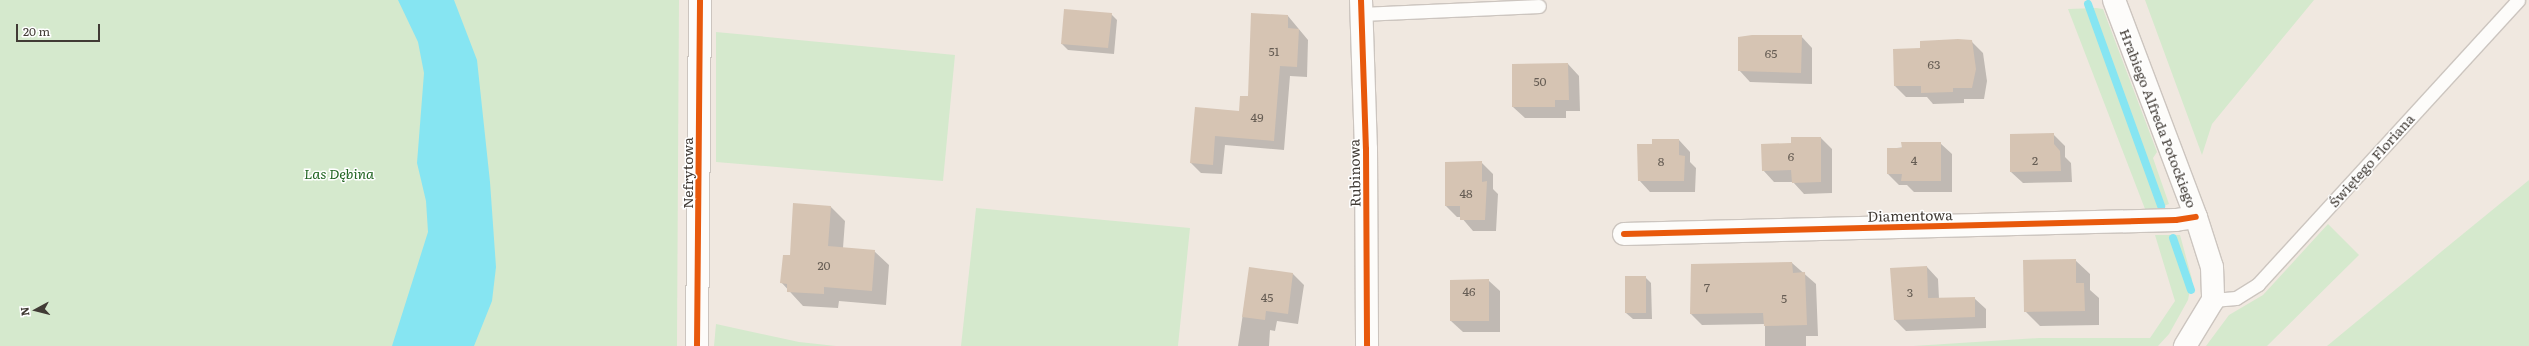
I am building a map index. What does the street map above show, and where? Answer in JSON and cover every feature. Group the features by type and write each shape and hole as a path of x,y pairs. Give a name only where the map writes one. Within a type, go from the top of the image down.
{"street":[{"name":"Nefrytowa","path":"697,346 700,0"},
{"name":"Hrabiego Alfreda Potockiego","path":"2114,0 2196,217 2212,267 2213,300"},
{"name":"Rubinowa","path":"1362,7 1366,149 1367,346"},
{"name":"Diamentowa","path":"1624,234 2176,220 2196,217"},
{"path":"2185,346 2213,300"}],"lane":[{"name":"Świętego Floriana","path":"2213,300 2236,298 2258,284 2518,0"},
{"path":"1362,7 1539,6"}],"green space":[{"name":"Las Dębina","path":"0,0 679,0 677,346 0,346"},
{"path":"2145,0 2314,0 2212,124 2202,155"},
{"path":"2068,9 2103,9 2157,152 2153,158 2169,204 2148,212 2145,209"},
{"path":"716,32 955,55 943,181 716,162"},
{"path":"2529,180 2529,346 2327,346 2447,247"},
{"path":"976,208 1190,228 1178,346 961,346"},
{"path":"2328,224 2359,255 2267,346 2206,346 2229,315 2263,295"},
{"path":"2155,235 2180,235 2192,279 2188,300 2169,334 2158,346 1913,346 2039,338 2150,338 2175,301"},
{"path":"716,324 799,342 836,346 714,346"}],"water":[{"path":"398,0 454,0 477,60 490,182 496,267 492,301 474,346 392,346 428,232 426,201 417,163 424,73 418,42"}],"building":[{"path":"1064,9 1112,13 1108,48 1061,44"},
{"path":"1251,13 1288,15 1288,28 1299,29 1297,67 1280,66 1274,141 1215,136 1213,165 1190,163 1195,107 1239,111 1240,96 1248,96"},
{"path":"1752,35 1802,35 1801,73 1738,71 1738,37"},
{"path":"1958,39 1972,40 1976,69 1972,88 1953,88 1953,92 1921,93 1921,86 1894,86 1893,49 1920,48 1920,41"},
{"path":"1568,63 1569,100 1555,100 1555,107 1512,107 1512,64"},
{"path":"2054,133 2054,144 2060,151 2061,171 2010,172 2010,134"},
{"path":"1791,137 1821,137 1821,182 1792,183 1791,170 1762,171 1761,144 1791,143"},
{"path":"1652,139 1679,139 1679,155 1685,156 1684,181 1638,181 1637,144 1652,144"},
{"path":"1901,142 1941,142 1941,181 1901,181 1902,174 1887,174 1887,148 1902,148"},
{"path":"1482,161 1482,182 1487,181 1485,220 1460,220 1460,206 1445,206 1445,162"},
{"path":"793,203 831,206 828,246 875,250 872,291 824,287 824,294 787,292 787,284 780,283 783,255 790,255"},
{"path":"2076,259 2076,283 2084,283 2085,311 2024,312 2023,260"},
{"path":"1792,262 1793,273 1805,272 1807,325 1764,326 1763,313 1690,314 1691,264"},
{"path":"1927,266 1928,298 1975,297 1975,317 1894,320 1890,268"},
{"path":"1249,267 1293,273 1288,314 1266,311 1265,320 1242,317"},
{"path":"1625,276 1646,276 1646,313 1625,313"},
{"path":"1489,279 1489,321 1450,321 1450,280"}],"waterway":[{"path":"2088,4 2161,206"},
{"path":"2173,238 2191,290"}],"cycle path":[{"path":"697,346 700,0"},
{"path":"1361,0 1366,149 1367,346"},
{"path":"1624,234 2176,220 2196,217"}]}
